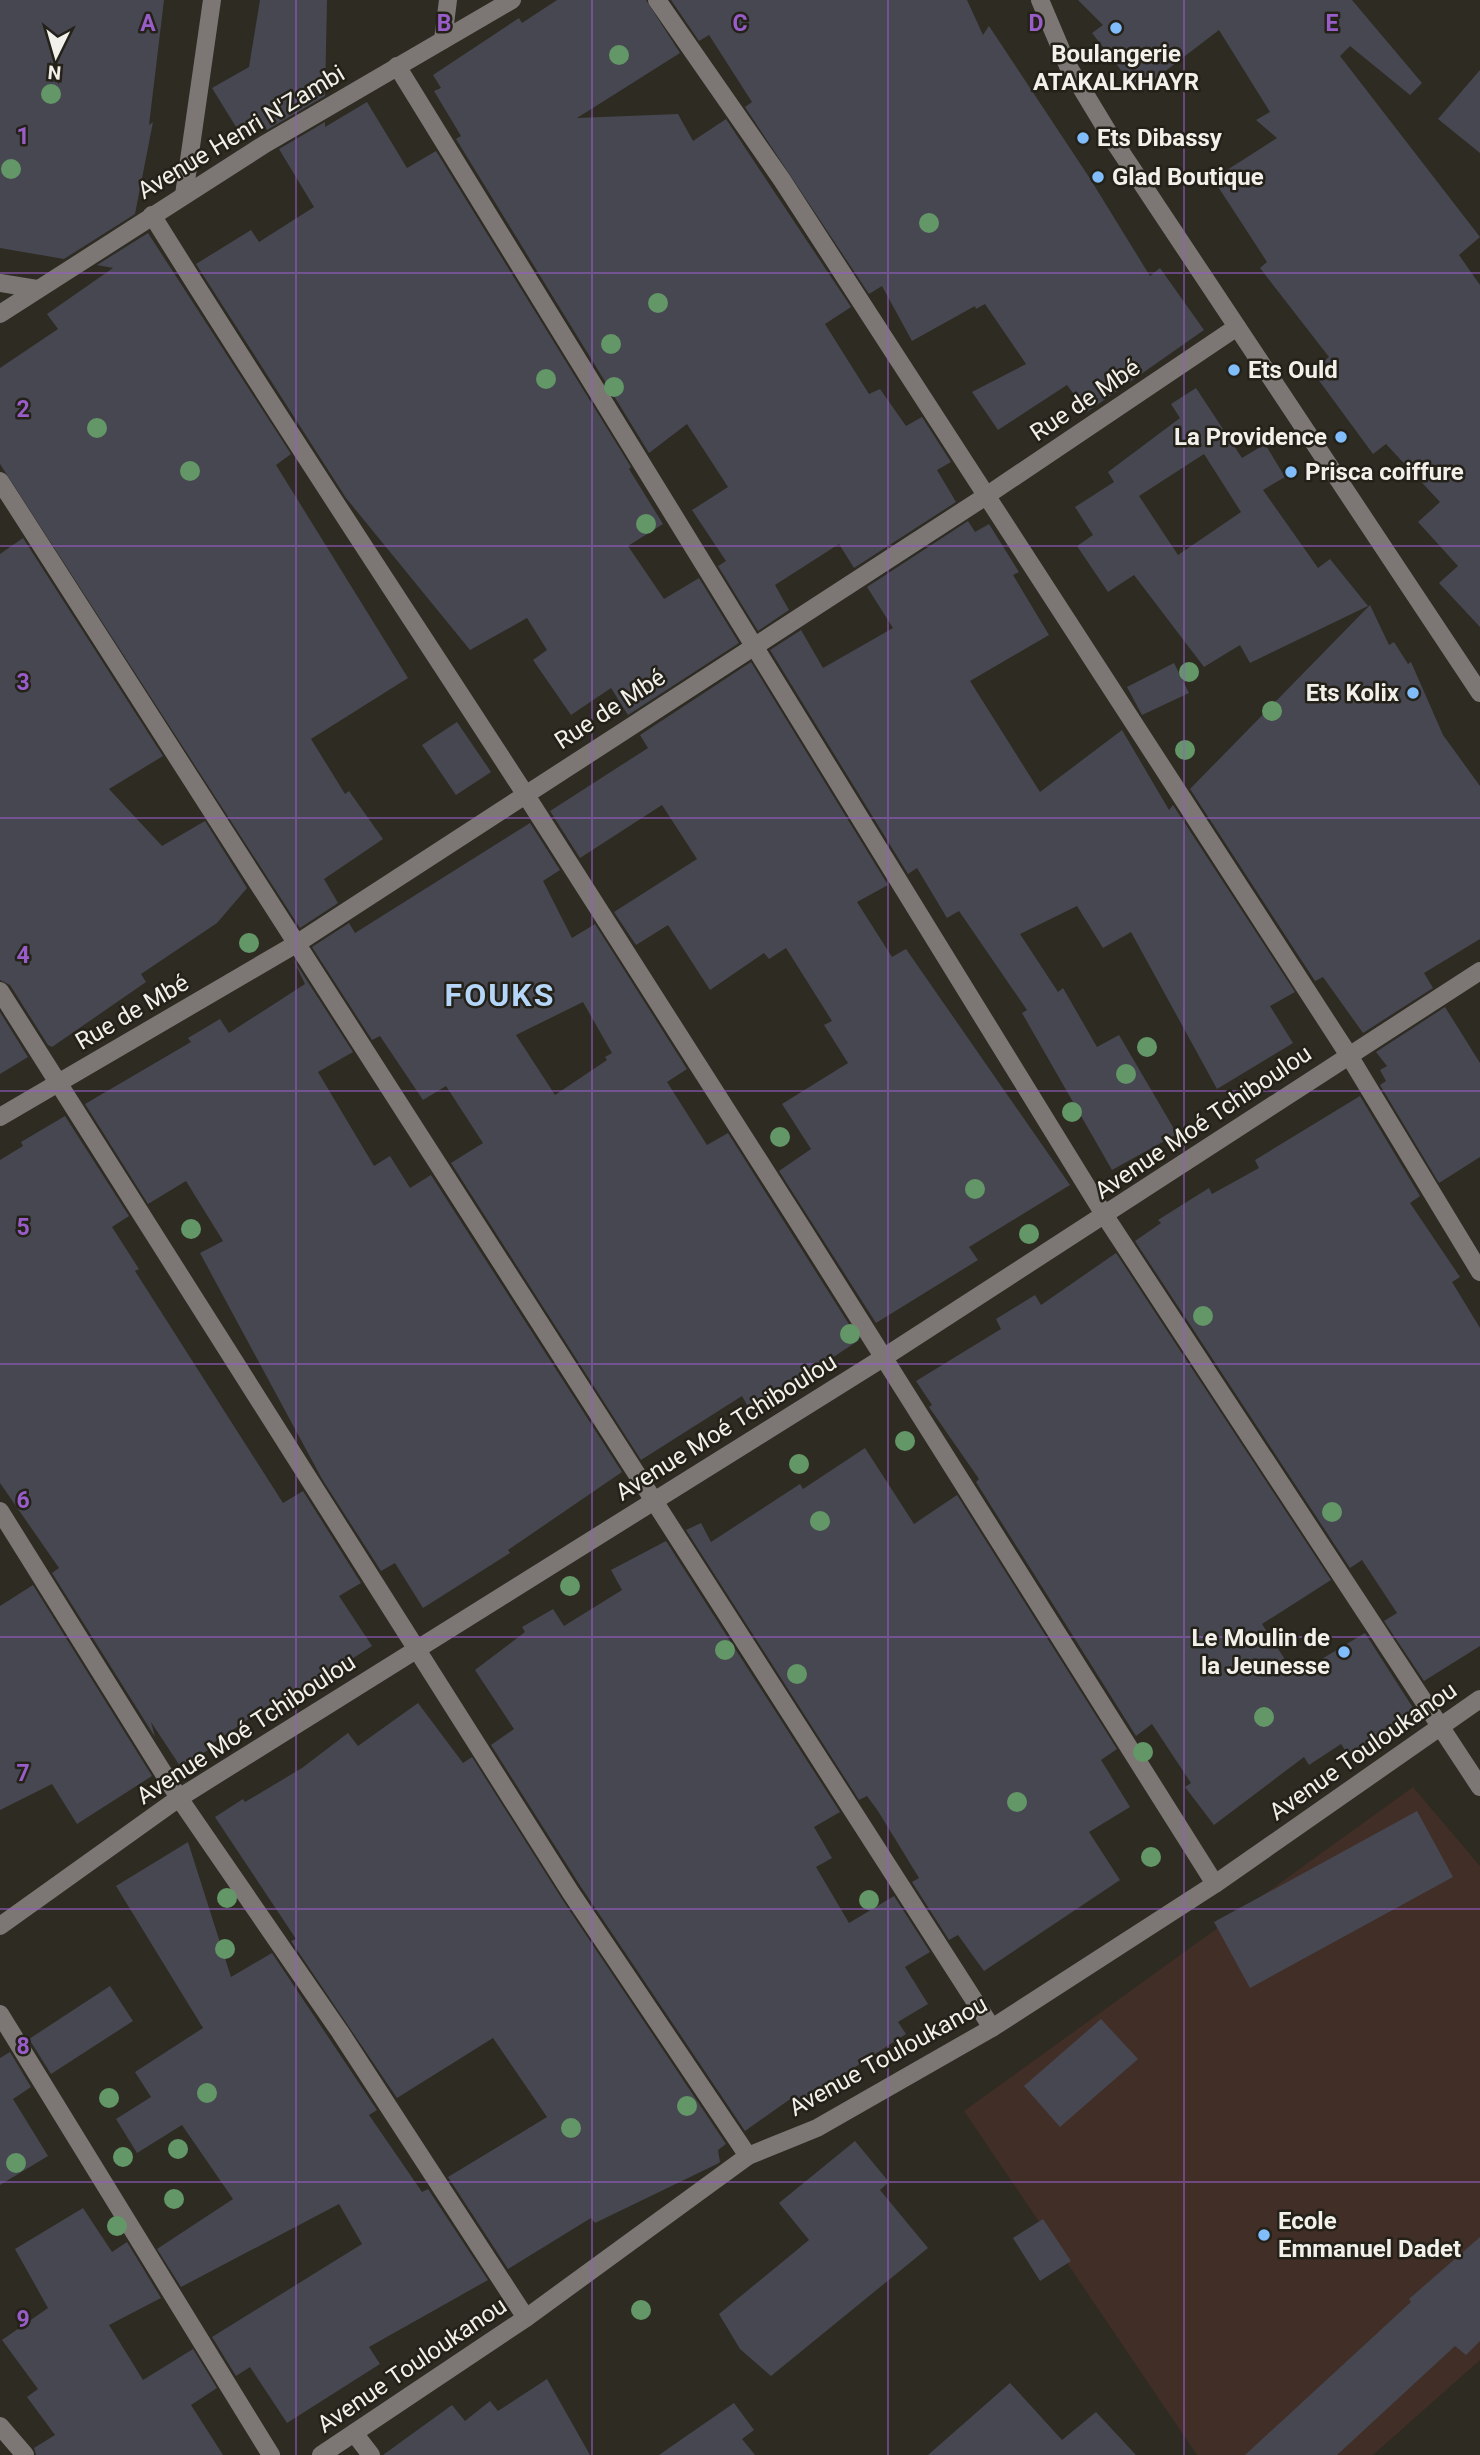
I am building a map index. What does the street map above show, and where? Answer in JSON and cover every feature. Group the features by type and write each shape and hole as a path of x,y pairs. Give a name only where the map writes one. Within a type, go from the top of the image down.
{"street":[{"path":"184,195 212,0"},
{"path":"443,40 448,0"},
{"name":"Avenue Henri N'Zambi","path":"0,314 184,195 512,0"},
{"path":"657,0 782,180 1348,1054 1480,1272"},
{"path":"1040,0 1068,66 1111,137 1480,693"},
{"path":"397,66 1105,1216 1437,1727 1480,1787"},
{"path":"152,215 277,417 525,794 886,1356 1215,1884"},
{"path":"0,283 37,289"},
{"name":"Rue de Mbé","path":"0,1117 296,944 986,496 1237,327"},
{"path":"0,481 992,2028"},
{"name":"Avenue Moé Tchiboulou","path":"0,1926 179,1798 886,1356 1105,1216 1348,1054 1480,971"},
{"path":"0,992 60,1082 234,1363 572,1893 748,2156"},
{"path":"0,1511 179,1798 340,2032 526,2318"},
{"name":"Avenue Touloukanou","path":"321,2455 526,2318 748,2156 817,2128 992,2028 1215,1884 1480,1699"},
{"path":"0,2014 271,2455"},
{"path":"0,2426 25,2455"},
{"path":"354,2433 372,2455"}],"shaded area":[{"name":"Ecole Emmanuel Dadet","path":"1413,1787 1480,1866 1480,2360 1373,2455 1197,2455 964,2111"}],"building":[{"path":"0,0 164,0 149,125 153,122 135,214 64,259 0,248"},
{"path":"260,0 327,0 325,96 267,130 262,122 241,135 212,88 249,67"},
{"path":"557,0 646,0 680,53 577,118 678,114 693,141 726,119 851,307 825,324 869,394 880,389 906,426 922,417 951,462 937,470 956,502 854,568 839,544 775,585 789,610 758,631 718,566 726,561 692,510 728,487 687,424 649,453 456,139 461,136 434,91 441,88 433,75 519,18 522,23"},
{"path":"671,0 967,0 983,35 989,26 1089,177 1150,276 1160,268 1204,330 1087,412 1067,385 998,430 972,392 1026,364 985,304 976,309 975,306 912,341 882,286 869,294 745,107 752,102 709,35 699,41"},
{"path":"1078,0 1352,0 1422,83 1410,95 1350,46 1340,56 1480,237 1459,255 1480,285 1480,627 1439,583 1458,566 1418,522 1440,502 1386,444 1373,454 1312,371 1329,357 1260,268 1267,262 1213,179 1277,138 1256,120 1270,112 1219,30 1138,92 1092,33 1103,25"},
{"path":"1480,70 1480,153 1438,119"},
{"path":"367,102 407,168 436,151 631,467 629,469 663,524 628,546 664,599 699,578 739,643 628,715 611,688 571,715 533,660 547,650 527,618 470,650 346,498 196,264 251,230 259,242 314,207 279,149 325,122 325,127"},
{"path":"148,233 291,454 276,465 408,678 311,739 345,794 349,791 383,839 324,879 338,903 300,928 0,464 0,368 58,329 47,314 113,268 97,265"},
{"path":"1196,388 1242,458 1265,444 1285,477 1263,490 1318,568 1330,559 1368,606 1250,663 1240,645 1204,667 1134,575 1108,592 1077,546 1093,535 1075,507 1114,482 1108,472 1180,418 1171,404","holes":["1204,454 1241,512 1178,555 1139,496"]},
{"path":"968,521 975,532 989,524 1019,572 1013,575 1049,635 970,681 1040,792 1122,730 1169,810 1173,805 1295,992 1270,1006 1293,1043 1217,1089 1131,932 1103,948 1077,906 1020,934 1058,992 1063,988 1097,1047 1119,1035 1177,1134 1112,1170 1022,1013 1027,1010 959,911 947,918 917,868 908,874 770,650 801,630 823,668 893,628 867,587"},
{"path":"23,538 163,756 109,789 162,846 205,821 247,888 217,923 141,974 146,982 52,1047 48,1045 10,985 0,980 0,554"},
{"path":"1370,605 1389,645 1394,642 1408,664 1411,662 1443,735 1480,786 1480,939 1424,973 1433,988 1363,1033 1323,977 1315,981 1190,789"},
{"path":"751,662 888,885 857,902 892,957 906,949 1070,1185 969,1247 978,1260 876,1323 779,1171 811,1149 782,1104 848,1063 824,1025 832,1021 786,948 769,959 764,953 710,990 668,925 636,945 614,912 697,859 662,805 580,858 550,811 648,748 640,735"},
{"path":"1174,663 1189,693 1142,715 1127,687"},
{"path":"457,722 491,772 456,795 422,745"},
{"path":"530,823 560,870 543,881 572,938 595,924 687,1069 667,1082 707,1145 728,1133 859,1340 751,1412 742,1396 641,1460 451,1163 483,1143 446,1086 423,1100 380,1036 372,1040 312,947 349,923 355,933","holes":["583,1002 612,1053 605,1057 607,1060 555,1095 516,1035"]},
{"path":"293,959 353,1052 318,1072 374,1166 390,1156 410,1188 431,1175 622,1472 508,1550 510,1553 423,1608 395,1563 381,1571 322,1479 200,1253 223,1241 186,1181 148,1204 85,1104 191,1042 188,1038 220,1019 229,1033 305,984"},
{"path":"1445,1007 1480,1063 1480,1157 1439,1183 1380,1085 1386,1081 1380,1070 1387,1066 1376,1052"},
{"path":"0,1012 28,1057 0,1074"},
{"path":"1360,1096 1420,1196 1410,1203 1460,1277 1452,1282 1480,1328 1480,1646 1424,1681 1384,1621 1397,1613 1362,1560 1350,1568 1135,1241 1161,1223 1158,1220 1209,1188 1212,1194 1259,1168 1255,1160"},
{"path":"65,1116 129,1216 112,1227 139,1269 135,1271 283,1503 303,1491 361,1583 339,1596 372,1646 302,1691 290,1691 209,1746 210,1749 180,1766 151,1722 155,1737 52,1573 59,1568 0,1483 0,1160 23,1146 21,1142"},
{"path":"1116,1253 1331,1580 1262,1624 1295,1675 1365,1633 1415,1711 1348,1755 1341,1744 1309,1765 1304,1757 1214,1825 1185,1787 1191,1783 1152,1724 1136,1736 976,1482 979,1479 929,1407 932,1405 916,1381 1001,1329 996,1319 1035,1295 1041,1305"},
{"path":"865,1448 914,1524 957,1495 1117,1749 1101,1760 1130,1807 1089,1832 1120,1880 984,1971 958,1935 949,1940 912,1882 919,1878 878,1811 867,1796 859,1800 686,1530 701,1523 711,1542 800,1484 803,1489"},
{"path":"666,1541 840,1812 814,1827 832,1858 816,1867 849,1923 894,1896 930,1952 905,1967 928,2004 898,2022 906,2034 801,2102 796,2095 745,2131 581,1887 491,1745 514,1729 475,1670 525,1632 522,1627 553,1609 564,1626 622,1590 611,1570"},
{"path":"33,1585 152,1776 77,1824 52,1784 0,1810 0,1606"},
{"path":"418,1703 463,1763 472,1757 562,1899 726,2144 718,2150 720,2162 717,2164 595,2223 591,2218 508,2269 448,2177 547,2117 493,2038 397,2098 291,1941 296,1939 215,1817 302,1768 348,1733 358,1746"},
{"path":"1417,1811 1453,1877 1250,1988 1214,1922"},
{"path":"188,1842 231,1977 272,1953 377,2110 369,2115 422,2192 428,2189 488,2280 369,2347 380,2364 287,2423 250,2367 236,2376 212,2337 362,2244 339,2204 181,2287 157,2249 233,2199 182,2125 137,2153 116,2119 151,2097 135,2072 203,2028 116,1886"},
{"path":"110,1986 133,2021 51,2074 29,2039"},
{"path":"1101,2019 1138,2059 1060,2127 1024,2086"},
{"path":"10,2052 31,2087 13,2099 48,2156 0,2185 0,2058"},
{"path":"855,2141 889,2182 880,2190 928,2248 771,2376 740,2349 719,2314 809,2240 779,2203"},
{"path":"83,2208 112,2252 127,2242 161,2298 109,2325 143,2380 193,2349 217,2388 191,2405 223,2455 36,2455 34,2448 55,2435 27,2397 38,2389 2,2340 48,2308 15,2249"},
{"path":"1043,2219 1071,2261 1040,2281 1013,2238"},
{"path":"1480,2237 1480,2341 1466,2355 1455,2346 1337,2455 1245,2455 1411,2302 1409,2299"},
{"path":"547,2379 590,2455 383,2455 452,2405 465,2421 490,2401 498,2411"},
{"path":"1010,2383 1062,2440 1096,2412 1136,2455 928,2455"},
{"path":"734,2403 754,2430 742,2439 755,2455 659,2455"}],"place":[{"name":"Boulangerie ATAKALKHAYR","path":"1116,28"},
{"name":"Ets Dibassy","path":"1083,138"},
{"name":"Glad Boutique","path":"1098,177"},
{"name":"Ets Ould","path":"1234,370"},
{"name":"La Providence","path":"1341,437"},
{"name":"Prisca coiffure","path":"1291,472"},
{"name":"Ets Kolix","path":"1413,693"},
{"name":"Le Moulin de la Jeunesse","path":"1344,1652"},
{"name":"Ecole Emmanuel Dadet","path":"1264,2235"}],"district":[{"name":"FOUKS","path":"500,995"}]}
